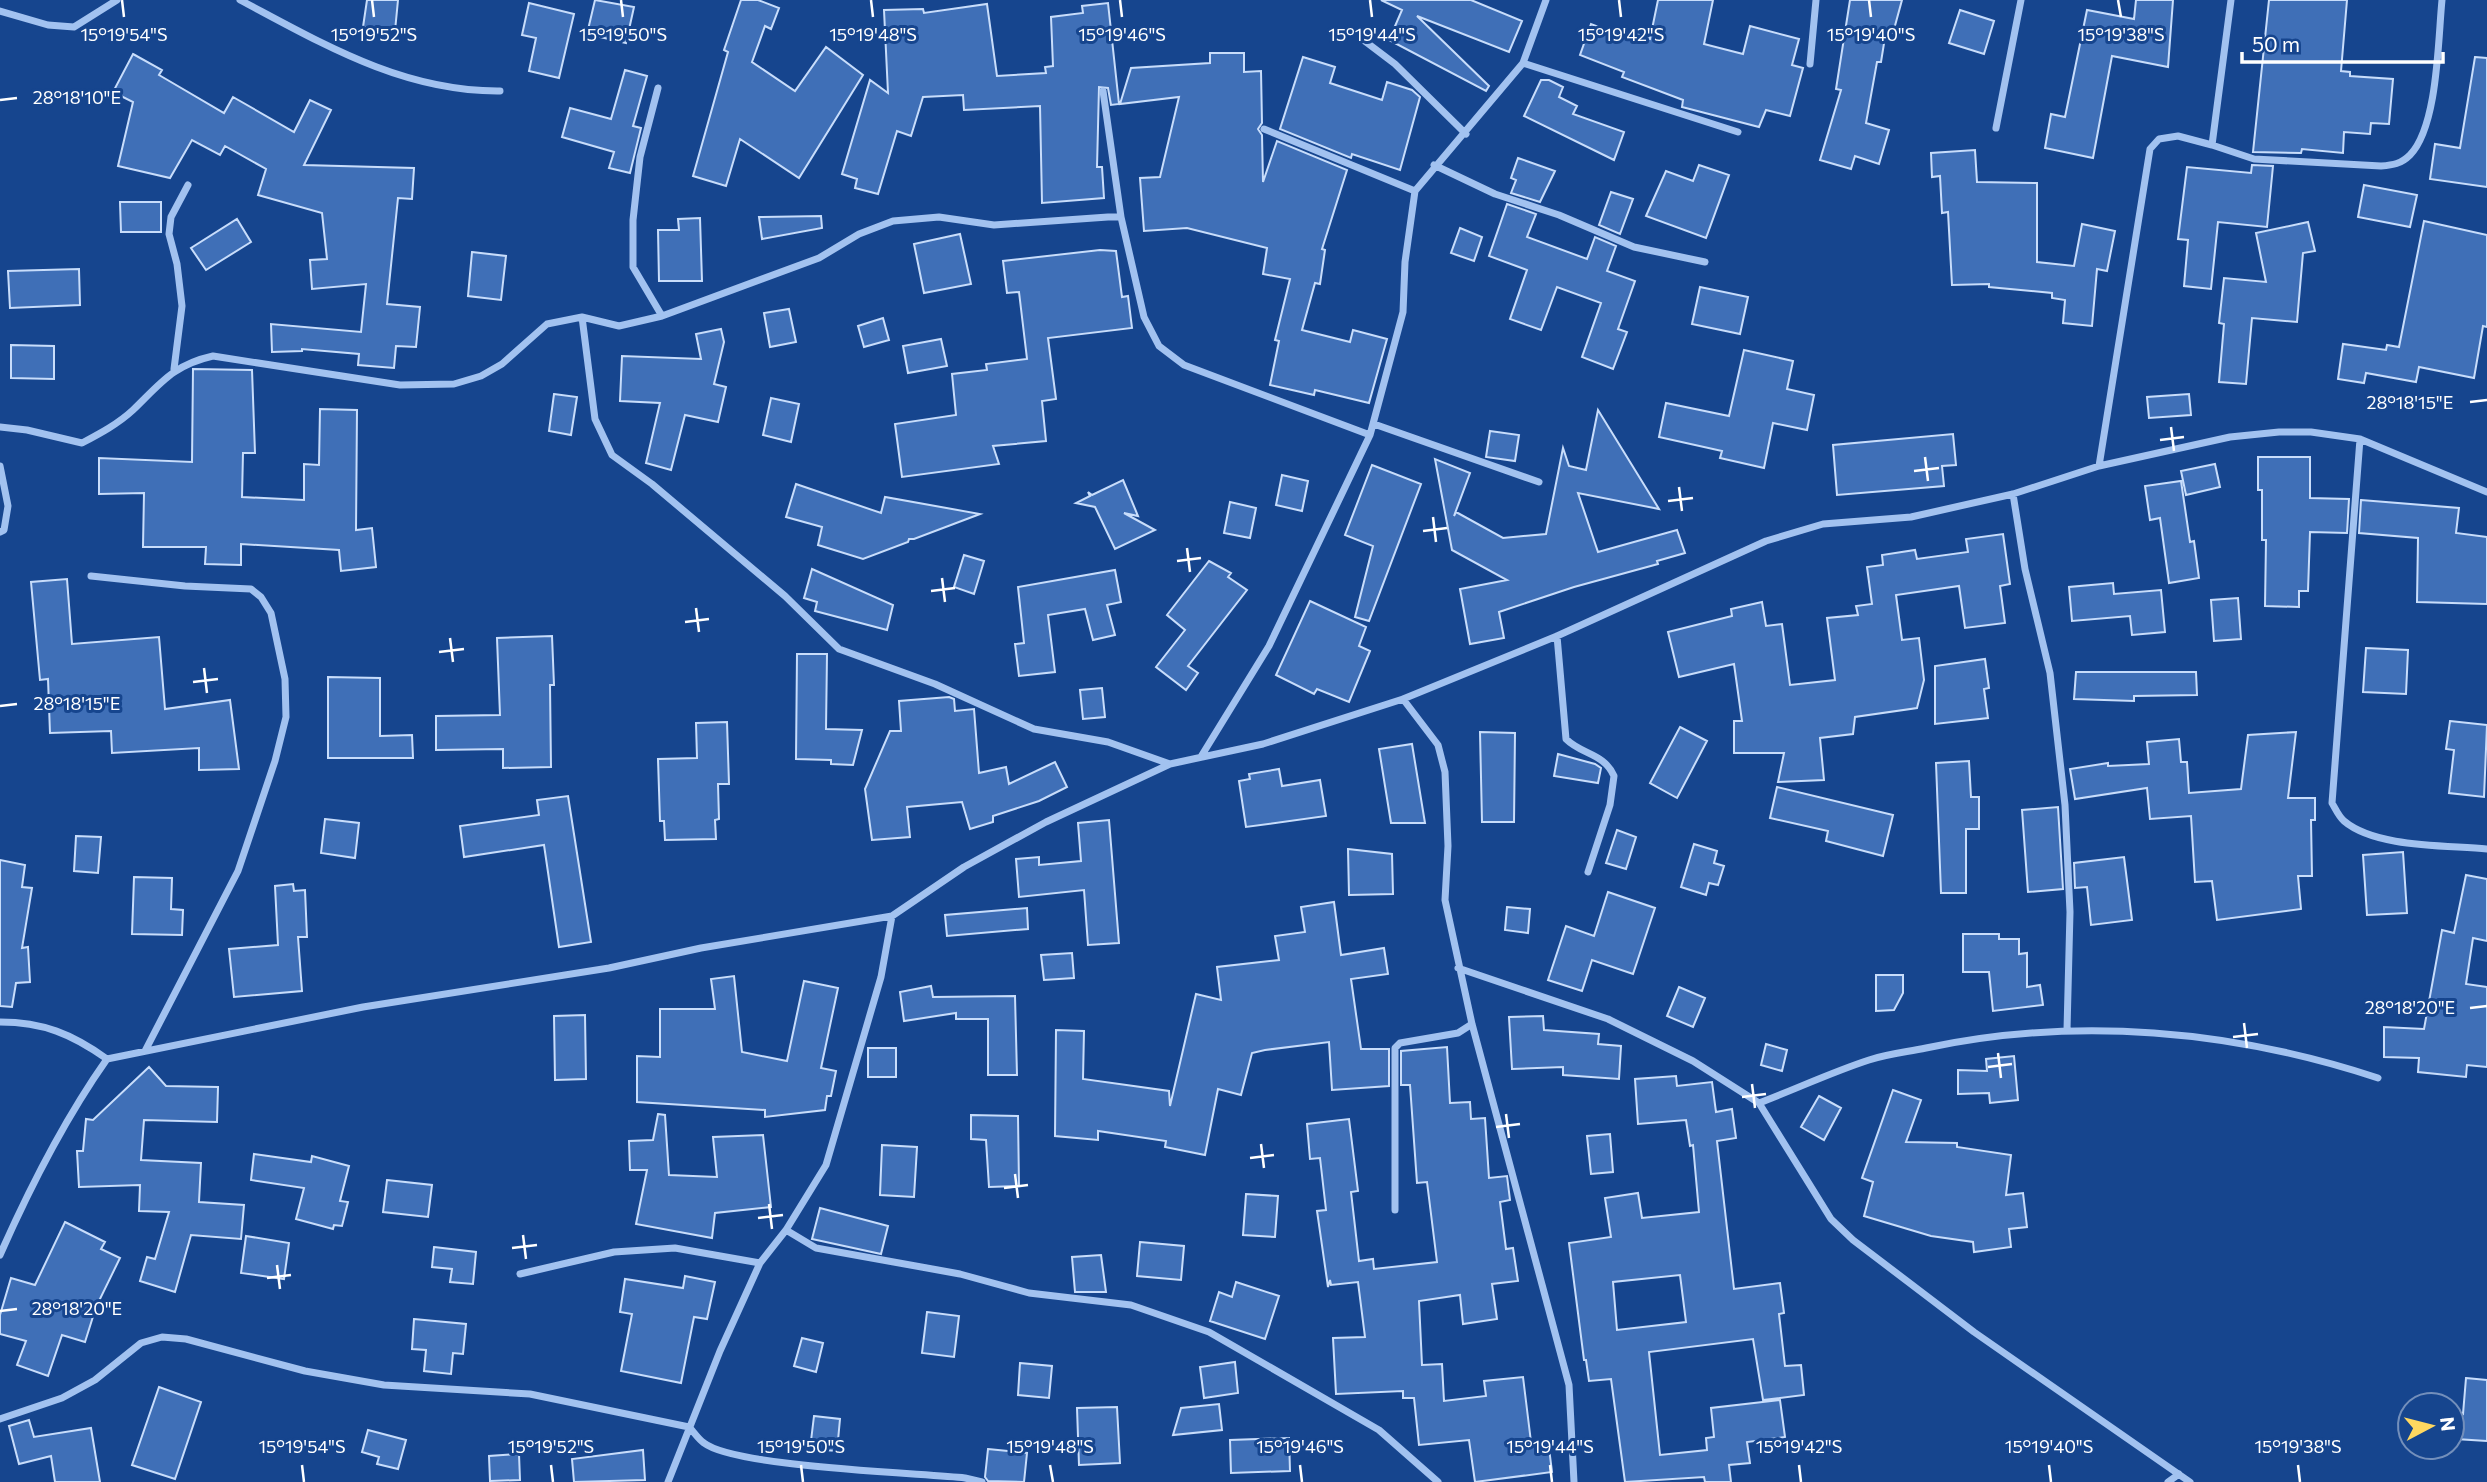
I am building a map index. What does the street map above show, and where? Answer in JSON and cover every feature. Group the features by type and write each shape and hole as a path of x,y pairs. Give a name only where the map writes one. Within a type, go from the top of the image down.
{"street":[{"path":"0,12 48,25 74,27 117,0"},
{"path":"240,0 328,47 395,75 461,92 500,91"},
{"path":"1202,755 1269,646 1370,435 1404,312 1405,262 1415,191 1434,165 1466,134 1523,63 1546,0"},
{"path":"1810,64 1816,0"},
{"path":"1996,128 2021,0"},
{"path":"2212,145 2231,0"},
{"path":"2099,466 2150,149 2159,139 2178,136 2254,159 2381,166 2397,164 2412,153 2430,108 2442,0"},
{"path":"1362,40 1395,64 1466,134"},
{"path":"1523,63 1738,132"},
{"path":"658,88 640,157 633,220 633,267 662,316"},
{"path":"1103,91 1121,217 1143,317 1159,346 1184,365 1370,435"},
{"path":"1264,129 1415,191"},
{"path":"1434,165 1494,194 1559,215 1634,247 1705,262"},
{"path":"174,369 182,306 177,264 169,234 171,217 188,185"},
{"path":"0,427 27,430 82,443 131,412 174,369 213,356 400,385 454,384 481,376 502,364 547,324 582,317 619,326 662,316 819,258 859,234 893,221 939,217 994,225 1121,217"},
{"path":"582,317 595,419 612,455 652,484 785,596 839,649 935,684 1034,729 1108,742 1170,764"},
{"path":"1374,424 1539,482"},
{"path":"0,1255 34,1182 85,1089 107,1059 337,1012 609,968 701,948 892,916 964,867 1034,828 1170,764 1202,755 1264,744 1403,699 1557,636 1766,541 1823,524 1911,517 2013,494 2099,466 2230,437 2311,432 2360,439 2487,492"},
{"path":"2360,439 2332,803 2342,820 2366,833 2388,839 2487,849"},
{"path":"0,466 8,506 5,530 0,532"},
{"path":"2013,494 2025,569 2050,673 2065,805 2070,912 2067,1030"},
{"path":"92,576 185,586 251,589 261,597 271,613 285,679 286,717 275,761 238,871 145,1051"},
{"path":"1557,636 1566,739 1573,746 1602,758 1614,776 1611,805 1588,872"},
{"path":"1403,699 1438,745 1445,772 1448,846 1445,900 1472,1024 1569,1385 1574,1482"},
{"path":"668,1482 760,1263 786,1230 826,1166 881,977 892,916"},
{"path":"1458,968 1608,1019 1693,1061 1759,1103 1831,1219 1853,1240 1974,1332 2190,1482"},
{"path":"0,1022 51,1027 79,1039 107,1059"},
{"path":"1395,1210 1395,1048 1400,1043 1458,1033 1472,1024"},
{"path":"1759,1103 1870,1059 1980,1036 2067,1030 2175,1035 2274,1048 2378,1078"},
{"path":"786,1230 816,1248 960,1274 1028,1293 1130,1305 1209,1332 1379,1430 1438,1482"},
{"path":"520,1274 614,1252 675,1248 760,1263"},
{"path":"0,1419 62,1398 95,1380 141,1343 162,1337 186,1339 304,1371 384,1385 530,1394 689,1427 704,1444 725,1452 782,1462 965,1478 982,1482"},
{"path":"2168,1482 2179,1474"}],"building":[{"path":"367,0 398,0 395,31 363,27"},
{"path":"595,0 634,7 626,43 587,34"},
{"path":"741,0 758,0 779,8 771,29 765,26 752,62 795,91 826,47 863,75 799,178 740,139 726,186 693,176 728,52 724,50"},
{"path":"1381,0 1471,0 1522,21 1509,52 1417,16 1489,86 1486,91 1389,40 1402,10"},
{"path":"1658,0 1713,0 1704,44 1743,54 1750,26 1799,39 1792,65 1803,68 1790,116 1766,110 1759,127 1682,107 1683,100 1622,77 1624,72 1580,55 1591,24 1635,41 1637,34 1650,39"},
{"path":"1850,0 1902,0 1893,33 1886,31 1881,62 1877,62 1866,123 1889,130 1879,164 1855,156 1851,169 1820,160 1841,90 1836,89"},
{"path":"2136,0 2173,0 2168,67 2112,56 2093,158 2045,148 2051,114 2065,117 2087,10 2134,19"},
{"path":"2269,0 2347,0 2341,71 2350,72 2350,76 2393,79 2389,124 2371,123 2370,134 2344,132 2343,153 2302,149 2301,153 2253,152"},
{"path":"529,3 574,14 559,78 529,71 536,38 522,35"},
{"path":"1108,3 1119,104 1111,105 1108,88 1099,87 1097,167 1102,167 1104,198 1042,203 1040,106 964,110 963,95 923,97 911,136 897,131 878,194 855,188 857,179 842,174 870,80 888,93 884,10 923,9 924,13 987,4 997,76 1046,73 1045,67 1053,66 1051,17 1083,13 1082,6"},
{"path":"1960,10 1994,21 1984,54 1949,43"},
{"path":"1210,53 1244,53 1244,72 1261,71 1262,123 1258,129 1262,135 1263,182 1277,141 1347,170 1322,249 1325,250 1320,284 1315,283 1302,330 1350,342 1353,330 1387,339 1369,403 1315,390 1314,395 1270,385 1279,341 1275,340 1290,279 1263,274 1267,248 1187,228 1144,231 1140,178 1160,177 1179,97 1120,104 1131,68 1210,63"},
{"path":"133,54 162,70 159,75 224,113 233,97 294,132 310,100 331,110 304,165 414,168 412,199 398,198 387,304 420,307 416,347 396,346 394,368 358,365 359,354 302,349 272,352 271,324 361,332 366,284 312,289 310,260 327,259 322,213 258,195 266,169 225,146 220,155 192,140 170,178 118,166 133,102 113,92"},
{"path":"1303,57 1335,67 1330,83 1382,100 1387,82 1412,90 1420,97 1400,170 1352,154 1351,158 1280,129"},
{"path":"2475,57 2487,58 2487,187 2430,179 2435,144 2460,148"},
{"path":"625,70 647,76 633,126 641,128 630,173 609,168 614,152 562,137 570,108 611,119"},
{"path":"1541,80 1549,80 1563,87 1559,97 1577,106 1573,114 1624,132 1614,160 1524,116"},
{"path":"1975,150 1977,182 2037,183 2037,262 2074,266 2082,224 2115,231 2107,271 2097,269 2092,326 2063,323 2065,300 2052,298 2052,293 1989,287 1989,284 1952,285 1948,212 1942,213 1940,176 1932,177 1931,153"},
{"path":"1518,158 1555,171 1540,202 1511,193 1516,180 1511,178"},
{"path":"1699,165 1729,175 1706,238 1646,216 1666,171 1693,181"},
{"path":"2252,165 2273,166 2267,227 2218,222 2211,289 2184,286 2188,240 2178,239 2187,167 2251,173"},
{"path":"2364,185 2417,195 2410,227 2358,217"},
{"path":"1611,192 1633,199 1620,234 1599,225"},
{"path":"120,202 161,202 161,232 121,232"},
{"path":"1507,204 1536,214 1527,237 1587,259 1595,237 1616,246 1607,271 1635,281 1618,329 1627,332 1613,369 1582,357 1601,303 1557,287 1541,330 1510,319 1527,270 1489,256"},
{"path":"821,216 822,228 762,239 759,217"},
{"path":"700,218 702,281 659,281 658,230 679,230 678,219"},
{"path":"237,219 251,242 206,270 191,248"},
{"path":"2424,221 2487,235 2487,327 2483,326 2474,378 2419,367 2416,382 2366,373 2364,383 2338,379 2343,344 2386,350 2387,345 2399,347"},
{"path":"2308,222 2315,251 2303,253 2297,322 2252,318 2246,384 2219,382 2224,324 2219,323 2224,278 2266,282 2256,233"},
{"path":"1460,228 1482,237 1474,261 1451,253"},
{"path":"960,234 971,284 924,293 914,244"},
{"path":"1100,250 1116,251 1122,297 1128,296 1132,328 1048,338 1056,399 1042,401 1046,441 993,446 999,464 902,477 895,424 956,415 952,374 987,370 986,364 1027,359 1019,292 1007,293 1003,261"},
{"path":"472,252 506,256 501,300 468,296"},
{"path":"79,269 80,305 10,308 8,271"},
{"path":"1700,287 1748,297 1740,334 1692,324"},
{"path":"789,309 796,342 770,347 764,313"},
{"path":"883,318 889,340 864,347 858,326"},
{"path":"721,329 724,342 714,384 726,387 718,422 685,415 671,470 646,463 660,403 620,401 622,356 701,359 696,334"},
{"path":"941,339 947,366 908,373 903,346"},
{"path":"11,345 54,346 54,379 11,378"},
{"path":"1744,350 1793,361 1787,389 1814,395 1807,430 1773,423 1764,468 1720,458 1722,451 1659,437 1666,403 1729,416"},
{"path":"193,369 252,370 255,453 243,453 242,497 304,500 304,464 319,465 320,409 357,410 356,530 372,528 376,567 341,571 339,550 241,544 241,565 205,564 206,547 143,547 144,493 99,494 99,458 192,462"},
{"path":"554,394 577,397 571,435 549,431"},
{"path":"2189,394 2191,415 2149,418 2147,397"},
{"path":"771,398 799,404 791,442 763,435"},
{"path":"1598,410 1659,509 1578,493 1598,552 1677,530 1685,553 1657,561 1658,564 1574,587 1499,612 1504,638 1470,644 1460,589 1507,580 1452,550 1435,459 1470,473 1454,516 1456,512 1503,538 1546,534 1563,448 1569,466 1586,470"},
{"path":"1490,431 1519,435 1515,461 1486,457"},
{"path":"1953,434 1956,465 1942,466 1944,486 1837,495 1833,445"},
{"path":"2258,457 2310,457 2310,498 2349,499 2347,533 2310,532 2308,591 2299,591 2299,607 2265,606 2266,540 2262,540 2262,490 2258,490"},
{"path":"2215,464 2220,487 2186,495 2181,471"},
{"path":"1372,465 1421,484 1369,621 1355,617 1373,546 1345,535"},
{"path":"1282,475 1308,481 1302,511 1276,505"},
{"path":"1123,480 1138,516 1124,513 1155,530 1115,549 1095,507 1076,503 1090,496 1088,492 1092,495"},
{"path":"2181,481 2190,542 2194,541 2199,578 2169,583 2160,518 2150,520 2145,486"},
{"path":"796,484 881,513 885,497 980,514 909,539 908,542 863,559 818,545 822,527 786,517"},
{"path":"2361,500 2459,508 2456,533 2487,537 2487,604 2417,602 2418,538 2359,533"},
{"path":"1230,502 1256,508 1250,538 1224,533"},
{"path":"2003,534 2010,584 2000,586 2005,623 1965,628 1959,586 1896,595 1902,640 1919,638 1924,680 1917,708 1855,717 1853,734 1820,738 1824,780 1778,782 1784,753 1734,753 1734,721 1742,721 1734,664 1679,677 1668,632 1732,616 1731,609 1762,602 1766,626 1782,624 1790,685 1835,680 1827,618 1858,615 1856,606 1872,604 1867,567 1883,565 1882,555 1915,550 1917,559 1968,552 1966,539"},
{"path":"964,555 984,561 974,594 954,587"},
{"path":"1209,561 1231,573 1228,577 1247,590 1188,666 1198,673 1186,690 1156,667 1185,630 1167,615"},
{"path":"812,569 893,605 887,630 815,611 817,602 804,598"},
{"path":"1115,570 1121,602 1107,605 1115,635 1093,640 1085,609 1048,615 1055,672 1019,676 1015,644 1024,643 1018,587"},
{"path":"67,579 72,644 159,637 165,709 230,700 239,769 199,770 199,748 112,753 111,731 50,733 48,679 40,680 31,582"},
{"path":"2113,583 2114,594 2161,590 2165,632 2132,635 2130,616 2072,621 2069,587"},
{"path":"2238,598 2241,639 2214,641 2211,600"},
{"path":"1310,601 1366,627 1359,646 1370,651 1349,702 1317,689 1314,694 1276,675"},
{"path":"552,636 554,685 550,685 551,767 503,768 503,749 436,750 436,716 500,715 497,638"},
{"path":"2366,648 2408,650 2406,694 2363,692"},
{"path":"797,654 827,654 826,729 862,730 853,765 831,764 831,760 796,759"},
{"path":"1985,659 1989,688 1984,689 1988,718 1935,724 1935,666"},
{"path":"2076,672 2196,672 2197,695 2134,696 2134,701 2074,699"},
{"path":"328,677 380,678 380,736 412,735 413,758 328,758"},
{"path":"1102,688 1105,717 1083,719 1080,690"},
{"path":"949,697 954,699 955,711 974,709 979,773 1006,767 1009,784 1055,762 1067,787 1039,801 993,816 993,822 970,829 962,802 907,807 910,837 872,840 865,789 890,731 901,731 899,701"},
{"path":"2450,721 2487,725 2484,797 2449,793 2454,750 2446,749"},
{"path":"727,722 729,784 718,784 719,819 715,820 716,839 665,840 664,821 660,821 658,759 697,758 696,723"},
{"path":"1680,727 1707,741 1677,798 1650,783"},
{"path":"1480,732 1515,733 1514,822 1482,822"},
{"path":"2296,732 2288,798 2315,798 2315,820 2311,820 2312,876 2298,876 2301,909 2217,920 2212,881 2195,882 2191,816 2150,819 2147,788 2075,799 2070,769 2108,763 2108,766 2149,764 2147,742 2179,739 2181,762 2187,762 2189,793 2241,789 2248,735"},
{"path":"1412,744 1425,823 1391,823 1379,749"},
{"path":"1558,754 1601,768 1598,783 1554,776"},
{"path":"1969,761 1971,797 1979,797 1979,829 1966,829 1966,893 1941,893 1936,763"},
{"path":"1279,769 1282,786 1320,780 1326,816 1246,827 1239,781 1250,779 1249,774"},
{"path":"1777,787 1893,815 1883,856 1826,841 1828,831 1770,818"},
{"path":"568,796 591,942 559,947 544,845 464,857 460,826 539,815 537,800"},
{"path":"2058,807 2063,889 2028,892 2022,810"},
{"path":"325,819 359,823 355,858 321,853"},
{"path":"1109,820 1119,943 1088,945 1084,890 1019,897 1016,859 1039,857 1039,865 1081,861 1078,823"},
{"path":"1617,830 1636,837 1626,869 1606,863"},
{"path":"76,836 101,837 98,873 74,871"},
{"path":"1694,844 1717,851 1714,863 1724,866 1718,885 1709,883 1706,895 1681,887"},
{"path":"1348,849 1392,854 1393,894 1349,895"},
{"path":"2403,852 2407,913 2367,915 2363,855"},
{"path":"2124,857 2132,920 2091,925 2087,887 2075,888 2074,863"},
{"path":"0,860 25,865 22,887 32,888 22,948 28,947 30,982 16,983 12,1007 0,1006"},
{"path":"2466,875 2487,879 2487,941 2473,938 2466,984 2487,987 2487,1067 2467,1065 2466,1077 2418,1072 2419,1058 2384,1057 2384,1027 2424,1029 2442,930 2454,933"},
{"path":"134,877 172,878 171,909 183,910 182,935 132,934"},
{"path":"293,884 294,891 305,890 307,937 298,937 302,991 234,997 229,949 278,945 275,886"},
{"path":"1608,892 1655,908 1633,974 1592,960 1582,991 1548,980 1566,926 1594,936"},
{"path":"1334,902 1341,955 1384,948 1388,974 1351,979 1361,1049 1389,1049 1389,1086 1332,1090 1329,1042 1265,1050 1252,1053 1241,1095 1218,1089 1205,1155 1165,1147 1166,1141 1098,1131 1098,1140 1055,1136 1056,1030 1084,1031 1083,1079 1169,1091 1170,1106 1196,994 1221,1000 1217,967 1279,960 1275,936 1305,932 1301,907"},
{"path":"1507,907 1530,909 1528,933 1505,930"},
{"path":"1027,908 1028,929 947,936 945,915"},
{"path":"1963,934 1999,934 1999,939 2019,939 2019,954 2027,953 2027,987 2040,985 2043,1005 1993,1011 1989,972 1963,972"},
{"path":"1072,953 1074,978 1044,980 1041,955"},
{"path":"1876,975 1903,975 1903,993 1894,1010 1876,1011"},
{"path":"734,976 742,1052 787,1061 804,981 838,988 821,1068 836,1071 825,1110 765,1117 765,1110 637,1102 637,1056 660,1057 660,1009 715,1009 711,979"},
{"path":"931,986 933,997 1015,996 1017,1075 988,1075 988,1019 956,1019 956,1013 904,1021 900,992"},
{"path":"1679,987 1705,998 1693,1027 1667,1016"},
{"path":"585,1015 586,1079 555,1080 554,1016"},
{"path":"1543,1016 1544,1030 1599,1034 1598,1044 1621,1046 1619,1079 1563,1075 1563,1067 1512,1069 1509,1017"},
{"path":"1766,1044 1787,1050 1782,1071 1761,1065"},
{"path":"1447,1047 1450,1103 1470,1102 1471,1119 1485,1118 1489,1178 1507,1176 1510,1200 1500,1202 1506,1249 1513,1248 1518,1281 1492,1284 1497,1319 1463,1324 1460,1295 1419,1301 1422,1365 1442,1364 1444,1401 1486,1396 1484,1381 1523,1377 1531,1442 1548,1440 1552,1472 1475,1482 1469,1440 1419,1445 1414,1398 1403,1398 1403,1391 1336,1394 1333,1338 1365,1337 1358,1282 1331,1285 1330,1280 1328,1287 1317,1211 1326,1210 1320,1158 1310,1159 1307,1124 1349,1119 1358,1191 1351,1192 1359,1261 1373,1259 1374,1269 1437,1262 1427,1182 1417,1183 1410,1085 1401,1085 1401,1051"},
{"path":"868,1048 896,1048 896,1077 868,1077"},
{"path":"2014,1056 2018,1100 1990,1103 1989,1093 1958,1094 1958,1070 1987,1071 1986,1059"},
{"path":"149,1067 166,1086 218,1087 217,1122 144,1120 141,1160 201,1163 199,1202 244,1205 241,1239 191,1235 175,1292 140,1281 147,1257 155,1259 169,1212 139,1211 140,1185 79,1187 77,1151 83,1151 86,1119 93,1120"},
{"path":"1676,1076 1677,1086 1712,1082 1716,1112 1732,1109 1736,1138 1717,1141 1734,1289 1780,1283 1784,1313 1779,1314 1785,1366 1801,1365 1804,1395 1763,1400 1753,1339 1649,1352 1660,1455 1707,1450 1706,1438 1714,1437 1711,1408 1780,1400 1785,1437 1747,1442 1750,1463 1729,1465 1731,1482 1705,1482 1704,1477 1625,1482 1611,1379 1589,1381 1569,1243 1611,1237 1605,1198 1638,1193 1642,1218 1699,1212 1693,1145 1690,1146 1686,1120 1638,1124 1635,1079","holes":["1680,1275 1686,1322 1617,1330 1613,1282"]},
{"path":"1893,1090 1921,1100 1906,1142 1957,1143 1957,1147 2011,1155 2006,1195 2023,1193 2027,1227 2009,1229 2011,1247 1974,1252 1973,1242 1931,1236 1864,1216 1873,1182 1862,1178"},
{"path":"1819,1096 1841,1108 1824,1140 1801,1127"},
{"path":"658,1114 665,1115 669,1175 717,1177 713,1137 763,1135 771,1207 715,1213 712,1238 636,1224 647,1170 630,1170 629,1141 653,1140"},
{"path":"971,1115 1018,1116 1019,1186 989,1187 986,1140 971,1139"},
{"path":"1610,1134 1613,1172 1591,1174 1587,1136"},
{"path":"882,1145 917,1147 914,1197 880,1195"},
{"path":"254,1154 311,1162 312,1156 349,1166 340,1201 348,1202 342,1226 334,1225 333,1229 296,1219 304,1188 251,1180"},
{"path":"387,1180 432,1185 428,1217 383,1212"},
{"path":"1246,1194 1278,1196 1275,1237 1243,1235"},
{"path":"820,1208 888,1226 881,1254 812,1239"},
{"path":"65,1222 105,1242 101,1249 120,1258 96,1307 85,1342 62,1335 48,1376 17,1365 26,1341 0,1334 0,1315 11,1278 35,1285"},
{"path":"246,1236 289,1243 284,1279 241,1273"},
{"path":"1140,1242 1184,1246 1181,1280 1137,1276"},
{"path":"434,1247 476,1252 473,1284 450,1282 452,1269 432,1267"},
{"path":"1101,1255 1106,1292 1075,1292 1072,1257"},
{"path":"685,1276 715,1282 707,1319 694,1317 681,1383 621,1371 632,1314 620,1312 625,1279 683,1288"},
{"path":"1236,1282 1279,1296 1265,1339 1210,1321 1219,1292 1232,1297"},
{"path":"927,1312 959,1316 954,1357 922,1353"},
{"path":"414,1319 466,1324 463,1354 453,1353 451,1374 424,1371 426,1350 412,1349"},
{"path":"802,1338 823,1343 816,1372 794,1366"},
{"path":"1235,1362 1238,1393 1204,1398 1200,1367"},
{"path":"1020,1363 1052,1366 1049,1398 1018,1395"},
{"path":"2466,1378 2487,1380 2487,1441 2466,1440"},
{"path":"159,1387 201,1402 175,1479 132,1465"},
{"path":"1219,1404 1222,1430 1173,1435 1181,1408"},
{"path":"1117,1407 1120,1463 1079,1465 1077,1408"},
{"path":"814,1416 840,1419 837,1451 810,1449"},
{"path":"29,1420 34,1437 91,1428 100,1482 55,1482 51,1456 19,1464 9,1426"},
{"path":"368,1430 406,1440 398,1469 377,1464 379,1457 362,1452"},
{"path":"1289,1438 1290,1471 1231,1473 1230,1440"},
{"path":"988,1449 1027,1453 1024,1482 988,1481 985,1477"},
{"path":"643,1450 645,1480 574,1482 572,1459"},
{"path":"519,1454 520,1480 490,1481 489,1456"}]}
